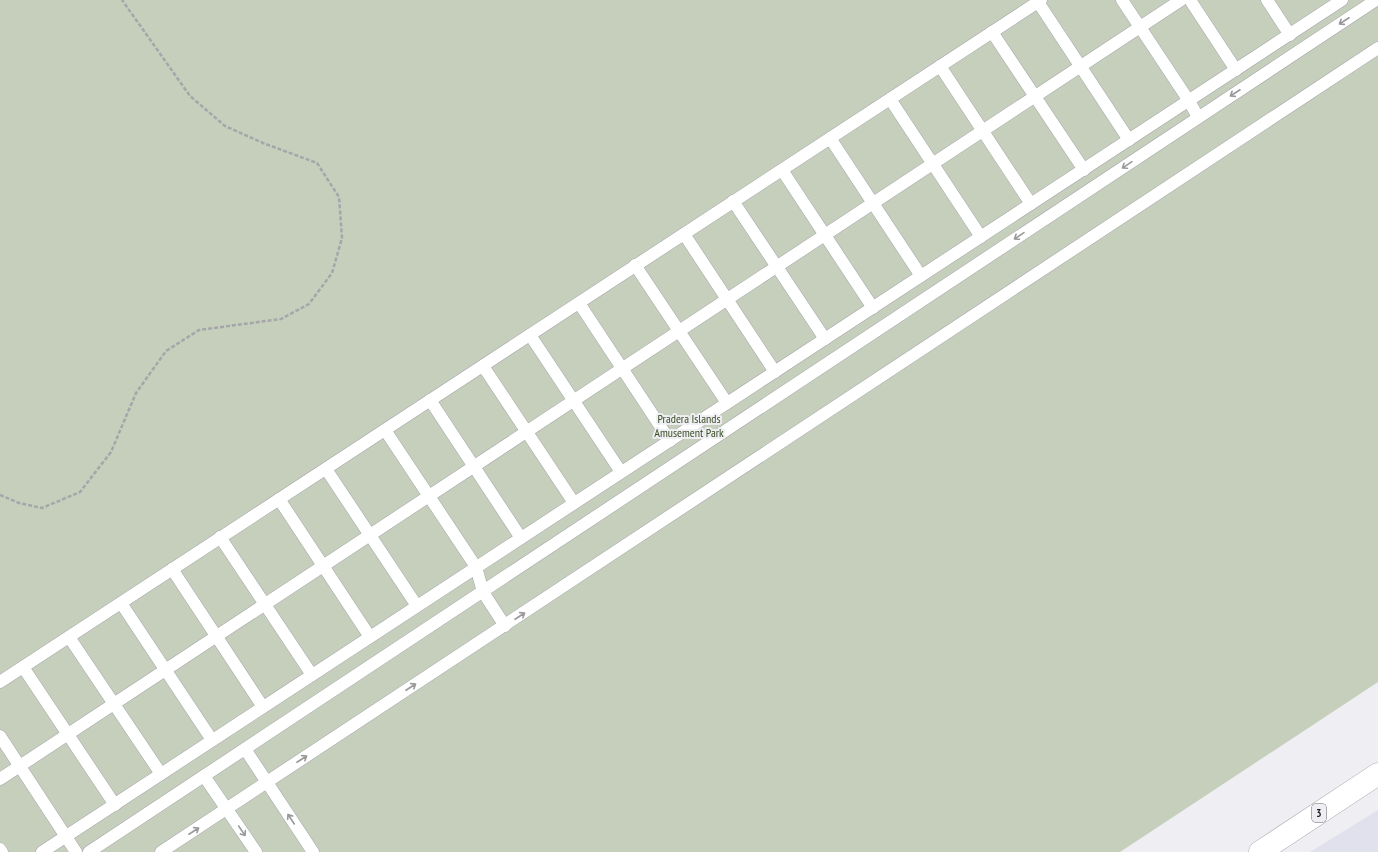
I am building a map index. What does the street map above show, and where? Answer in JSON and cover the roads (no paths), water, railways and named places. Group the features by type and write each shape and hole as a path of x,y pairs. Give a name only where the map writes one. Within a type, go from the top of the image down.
{"highway":[{"name":"3","path":"1260,852 1378,774"}],"lane":[{"path":"1122,0 1198,117"},
{"path":"0,779 1180,0"},
{"path":"1190,0 1236,70"},
{"path":"1267,0 1290,35"},
{"path":"89,852 1376,0"},
{"path":"0,682 1039,1 1129,140"},
{"path":"42,852 1290,35 1336,2"},
{"path":"992,32 1084,170"},
{"path":"161,852 1378,48"},
{"path":"940,66 1031,204"},
{"path":"890,99 981,237"},
{"path":"830,138 921,276"},
{"path":"782,170 873,308"},
{"path":"733,201 825,339"},
{"path":"684,234 775,372"},
{"path":"635,265 727,403"},
{"path":"579,303 670,441"},
{"path":"530,335 621,472"},
{"path":"483,366 574,503"},
{"path":"430,400 521,538"},
{"path":"385,430 476,567 483,592 505,626"},
{"path":"326,469 417,606"},
{"path":"279,499 370,637"},
{"path":"220,537 312,675"},
{"path":"172,569 264,707"},
{"path":"121,603 212,740"},
{"path":"70,637 161,774"},
{"path":"23,667 115,805"},
{"path":"0,736 76,852"},
{"path":"245,749 313,852"},
{"path":"204,776 256,852"}],"park label":[{"name":"Pradera Islands Amusement Park","path":"689,426"}]}
